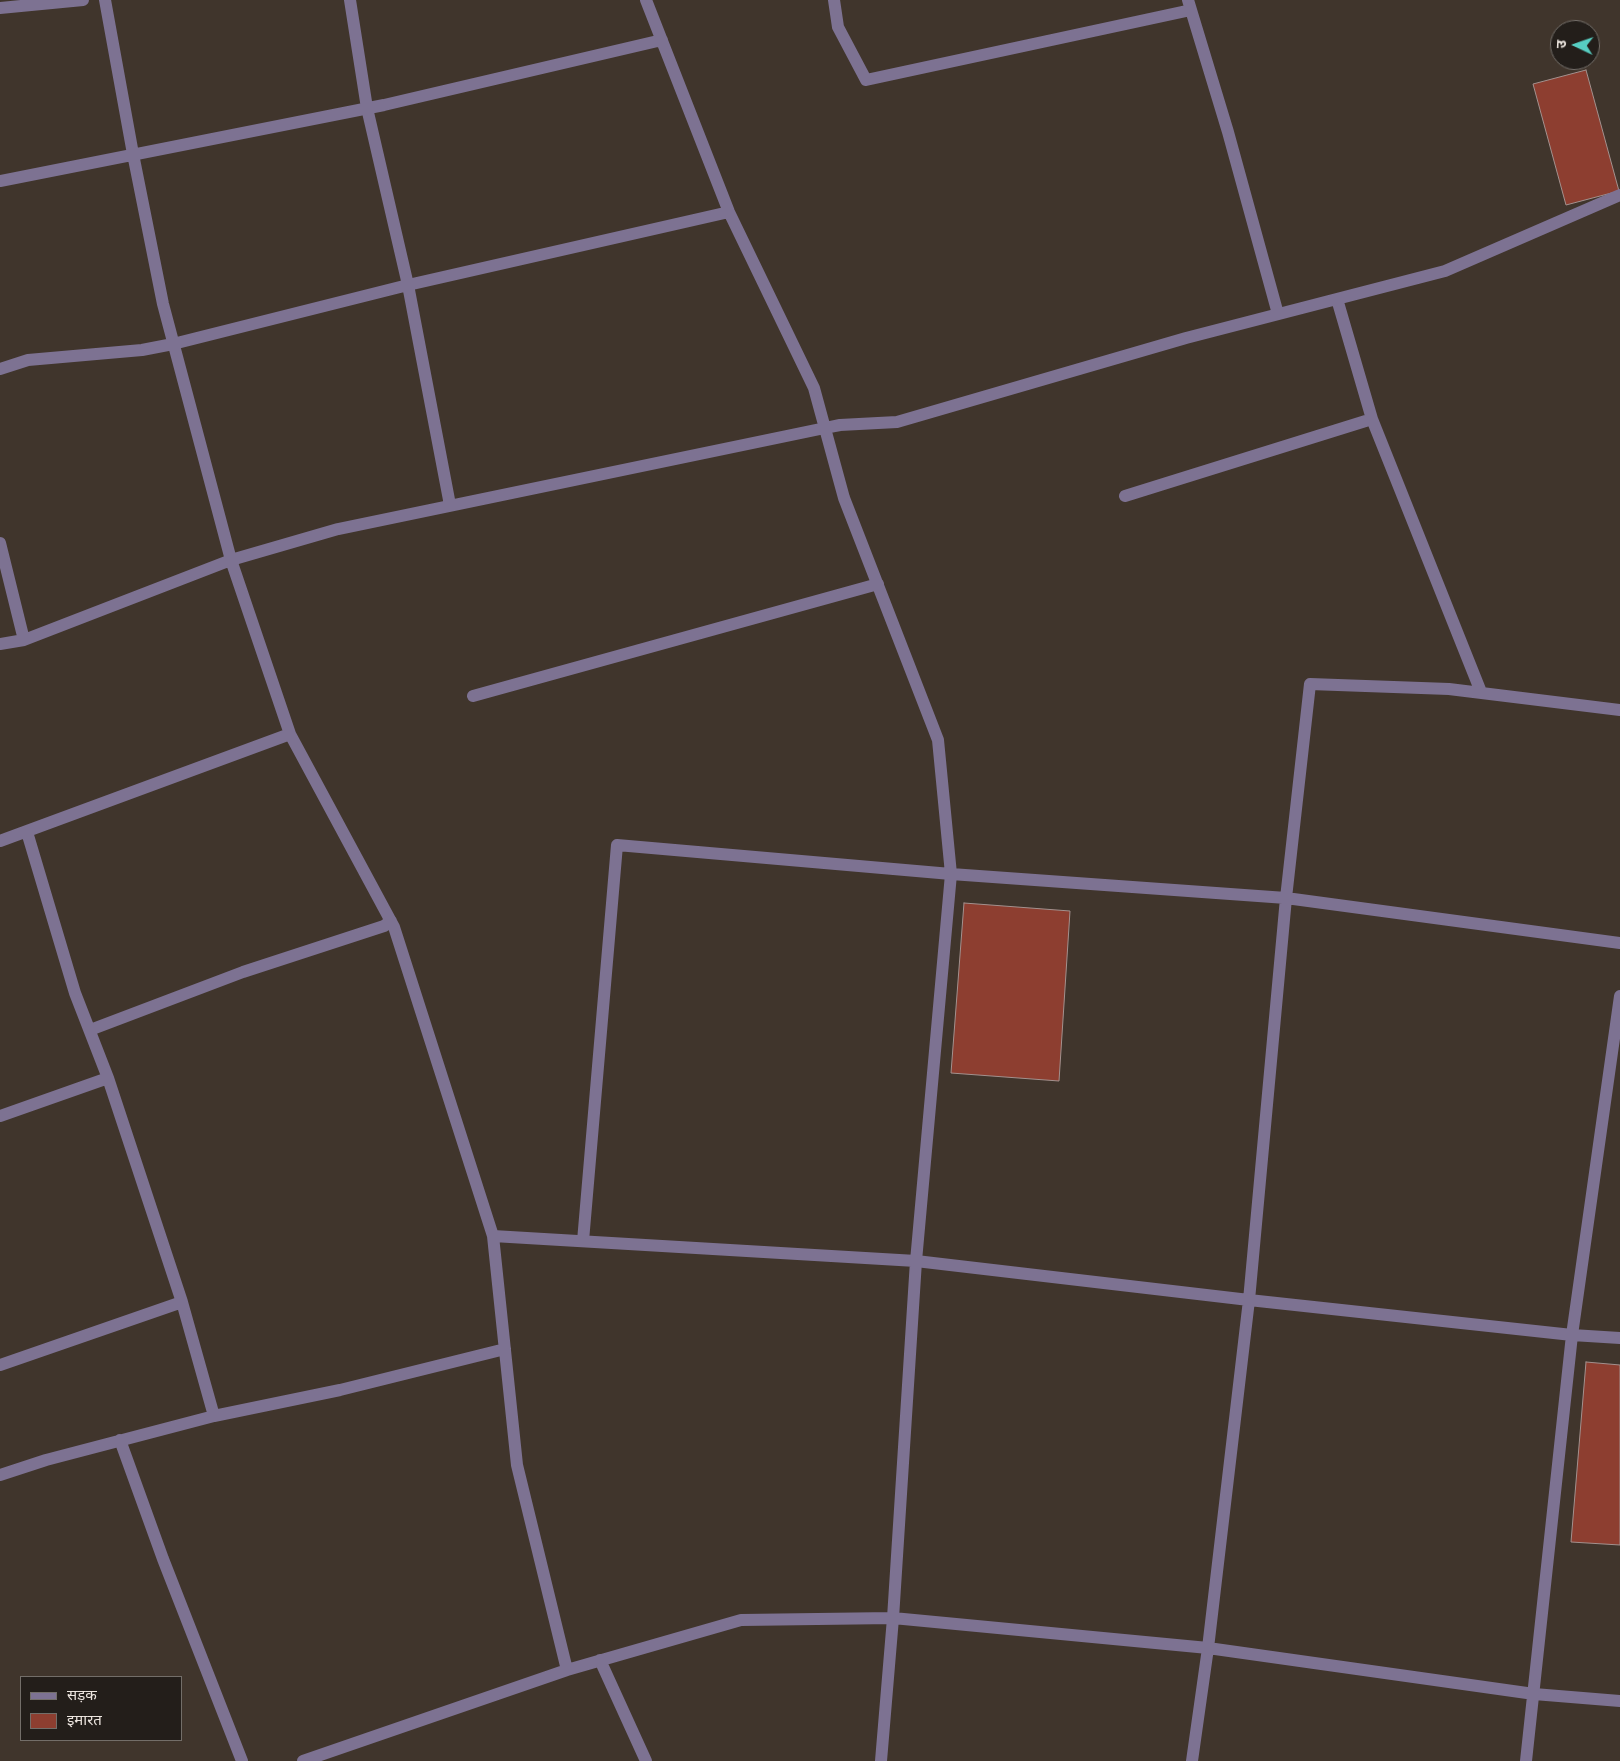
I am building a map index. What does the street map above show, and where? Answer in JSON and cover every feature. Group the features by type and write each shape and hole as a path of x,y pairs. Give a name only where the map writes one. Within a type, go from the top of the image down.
{"street":[{"path":"0,8 83,0"},
{"path":"106,0 133,154 163,304 231,560 290,734 391,922 493,1236 517,1465 567,1670"},
{"path":"350,0 367,108 408,285 450,505"},
{"path":"646,0 729,212 814,388 844,498 938,740 951,874 916,1261 893,1618 881,1761"},
{"path":"834,0 838,27 866,80 1189,5 1228,132 1278,314"},
{"path":"0,181 367,108 662,40"},
{"path":"0,644 24,640 231,560 338,529 824,428 840,425 897,422 1176,341 1445,271 1620,195"},
{"path":"0,368 28,360 142,350 173,344 408,285 729,212"},
{"path":"1337,299 1372,419 1481,692"},
{"path":"1125,496 1372,419"},
{"path":"0,543 24,640"},
{"path":"473,696 878,584"},
{"path":"1192,1761 1208,1648 1249,1300 1286,898 1310,684 1449,689 1620,710"},
{"path":"0,841 290,734"},
{"path":"27,832 75,993 108,1078 182,1302 214,1416"},
{"path":"583,1241 617,845 951,874 1286,898 1620,943"},
{"path":"90,1030 243,972 384,926 391,922"},
{"path":"1526,1761 1572,1334 1620,996"},
{"path":"0,1116 108,1078"},
{"path":"493,1236 916,1261 1249,1300 1620,1338"},
{"path":"0,1365 182,1302"},
{"path":"0,1475 46,1460 214,1416 340,1390 505,1349"},
{"path":"120,1440 163,1559 242,1761"},
{"path":"303,1761 567,1670 741,1620 893,1618 1208,1648 1534,1694 1620,1701"},
{"path":"600,1660 646,1761"}],"building":[{"path":"1586,70 1619,191 1566,205 1533,84"},
{"path":"964,903 1070,911 1059,1081 951,1073"},
{"path":"1586,1362 1620,1365 1620,1545 1571,1542"}]}
